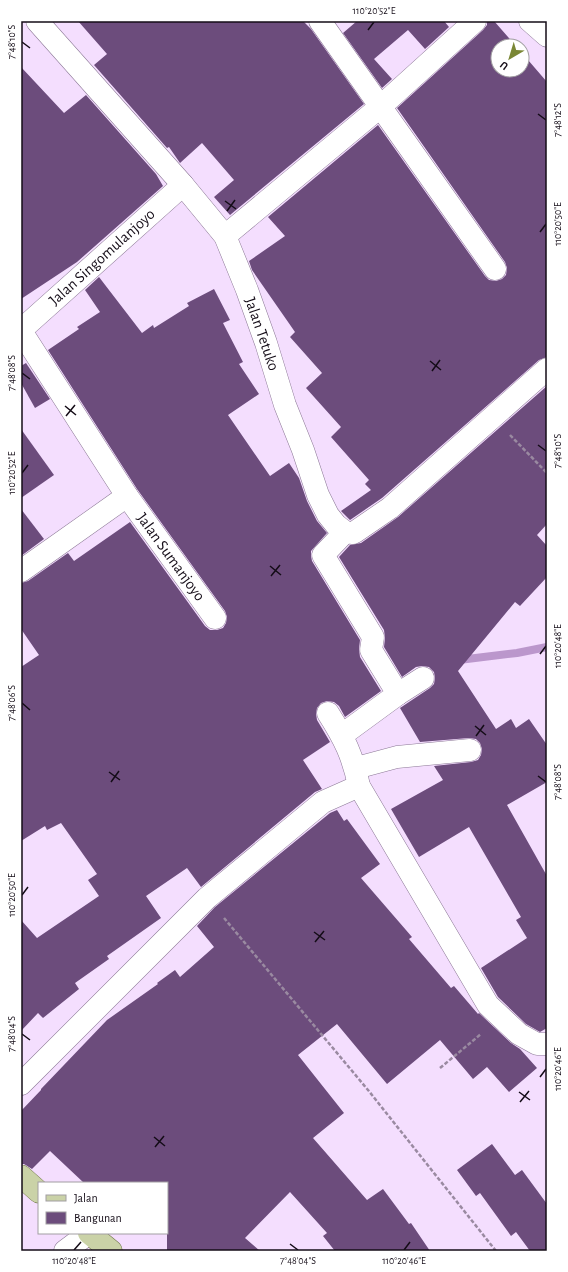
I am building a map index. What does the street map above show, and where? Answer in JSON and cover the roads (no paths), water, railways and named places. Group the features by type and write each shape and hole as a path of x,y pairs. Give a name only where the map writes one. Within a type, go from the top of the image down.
{"main road":[{"path":"21,1176 38,1191"},
{"path":"90,1234 111,1251"}],"street":[{"path":"320,21 495,269"},
{"path":"225,236 380,107 475,21"},
{"path":"530,21 547,36"},
{"name":"Jalan Tetuko","path":"42,26 183,185 225,236 266,342 285,405 303,450 318,495 328,516 345,532"},
{"name":"Jalan Singomulanjoyo","path":"21,330 183,185"},
{"name":"Jalan Sumanjoyo","path":"21,330 127,496 215,618"},
{"path":"398,694 371,650 373,637 321,551 345,532 355,532 390,508 547,369"},
{"path":"21,571 127,496"},
{"path":"21,1084 207,898 331,799 352,760 398,694 423,678"},
{"path":"328,713 352,760 488,1005 519,1034 537,1044 547,1044"},
{"path":"352,760 470,750"},
{"path":"65,1251 88,1234"}],"waterway":[{"path":"459,660 517,653 547,647"}]}
